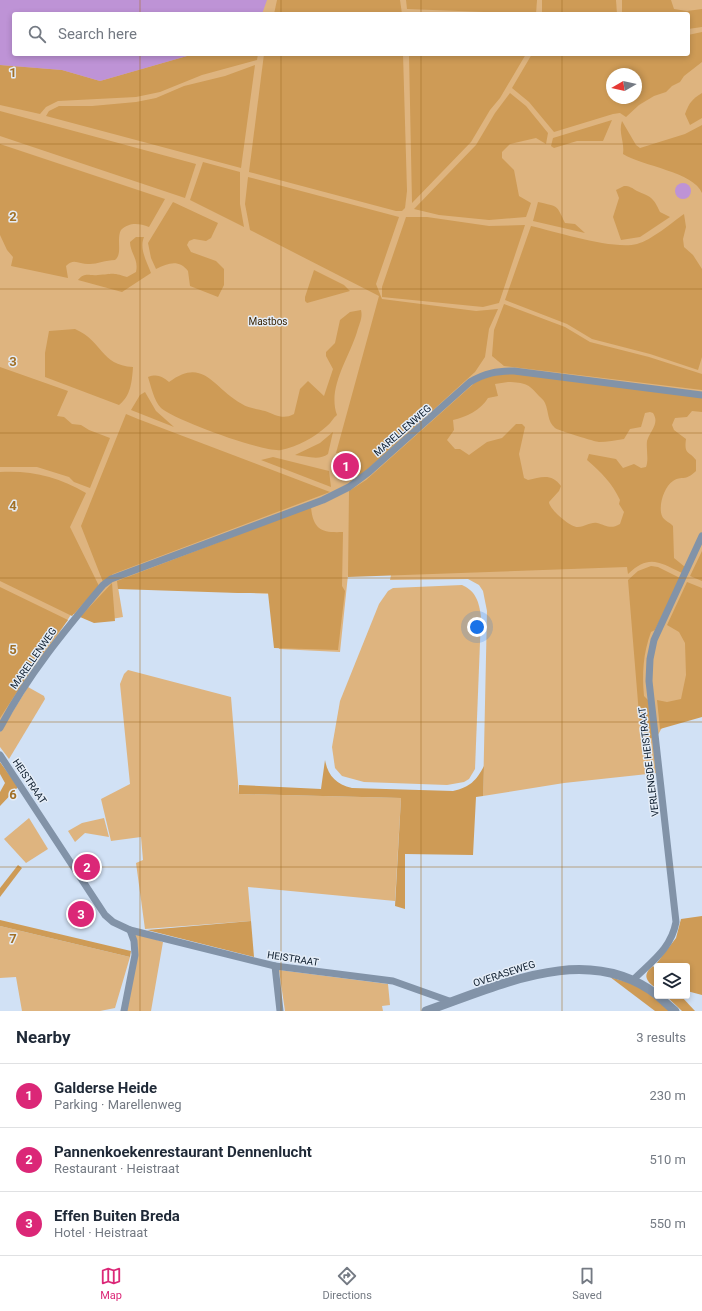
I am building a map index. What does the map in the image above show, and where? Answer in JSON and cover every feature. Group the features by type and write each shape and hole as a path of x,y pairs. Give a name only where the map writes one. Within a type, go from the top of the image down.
{"street":[{"name":"MARELLENWEG","path":"0,728 9,710 50,650 102,585 111,579 323,500 349,487 369,472 470,382 483,375 498,371 514,371 702,395"},
{"name":"VERLENGDE HEISTRAAT","path":"633,980 668,946 673,935 676,922 649,681 650,659 654,640 702,536"},
{"name":"HEISTRAAT","path":"0,755 105,915 113,922 130,930 275,966 393,981 452,1002"},
{"path":"124,1011 135,955 134,941 130,930"},
{"path":"275,966 280,1011"},
{"name":"OVERASEWEG","path":"426,1011 528,976 557,970 579,969 606,972 633,980 654,993"},
{"name":"OVERASEWEG","path":"661,999 675,1011"}],"green space":[{"name":"Mastbos","path":"0,0 702,0 702,715 663,726 655,740 657,773 564,783 483,796 487,611 483,591 479,585 468,579 390,580 391,575 348,575 340,652 279,649 270,594 118,587 123,617 94,622 72,613 0,726"},
{"path":"462,585 471,590 474,594 481,617 475,769 469,779 464,782 447,785 364,782 342,776 335,768 332,747 340,701 379,604 388,591 393,588"},
{"path":"128,670 231,697 239,794 401,798 395,901 248,887 251,921 145,929 136,863 143,860 141,837 111,841 101,799 130,784 120,684 124,674"},
{"path":"28,687 44,696 45,699 9,759 0,747 0,732"},
{"path":"29,818 48,849 26,863 4,839"},
{"path":"104,818 109,837 85,833 75,842 68,831 82,823"},
{"path":"0,926 130,957 115,1008 100,1011 22,1011 16,977 0,978"},
{"path":"133,932 163,942 151,1011 127,1011 138,948"},
{"path":"279,970 388,984 390,1005 382,1006 383,1011 285,1011"}],"shaded area":[{"path":"0,0 267,0 263,12 12,12 12,56 187,56 100,81 62,70 0,65"},
{"path":"277,0 400,0 402,12 274,12"},
{"path":"406,0 537,0 536,12 484,12 407,9"},
{"path":"542,0 616,0 617,12 542,12"},
{"path":"622,0 671,0 674,9 687,11 702,9 702,27 690,29 690,12 622,12"},
{"path":"702,32 702,62 684,76 680,82 672,86 666,92 654,96 642,103 642,68 606,68 606,104 641,104 626,117 620,113 613,114 554,132 529,102 512,88 531,56 690,56 690,35"},
{"path":"187,56 258,56 257,60 202,75 160,92 136,97 58,101 46,107 40,114 0,105 0,65 62,70 100,81"},
{"path":"264,56 403,56 407,191 405,208 402,211 396,211 249,172"},
{"path":"409,56 525,56 500,98 490,110 471,142 412,203"},
{"path":"255,65 241,168 46,116 49,111 59,106 92,106 136,102 156,98 184,86 225,76"},
{"path":"510,93 526,106 548,133 546,144 536,138 510,144 502,152 502,158 514,170 519,196 531,203 526,217 489,220 439,215 414,209 476,145 495,113"},
{"path":"702,93 702,118 690,125 685,114 691,102"},
{"path":"0,111 196,164 185,198 0,136"},
{"path":"612,120 603,141 577,141 554,148 551,146 553,138"},
{"path":"622,121 636,145 640,148 685,134 702,125 702,193 697,186 689,180 667,170 623,154 621,129"},
{"path":"0,144 165,199 149,227 131,224 121,230 119,238 119,254 115,260 90,264 74,262 69,263 66,266 68,278 11,266 13,257 7,250 0,235"},
{"path":"203,162 240,172 240,204 244,227 190,200"},
{"path":"248,177 399,217 376,284 382,299 476,311 498,309 489,329 485,357 475,372 358,478 355,455 336,453 379,296 250,230 245,204"},
{"path":"680,183 686,183 691,188 689,197 686,199 680,199 675,194 675,188"},
{"path":"624,186 631,187 651,198 660,212 670,217 640,237 621,240 613,217 619,198 616,190"},
{"path":"173,202 218,223 211,238 206,241 194,239 189,241 187,245 191,252 216,261 224,269 224,285 218,297 190,286 188,271 181,265 173,263 156,269 151,258 148,243"},
{"path":"538,202 556,207 565,223 575,224 585,233 533,221"},
{"path":"684,214 686,227 683,239 684,247 693,255 702,269 702,357 698,370 650,354 592,339 567,324 505,300 531,226 600,243 627,245 637,244 649,239"},
{"path":"406,217 427,217 489,226 525,225 499,303 483,307 382,297 382,287"},
{"path":"136,237 144,237 142,246 151,273 122,292 78,280 87,275 118,274 127,277 136,272 137,267 130,242"},
{"path":"314,270 344,285 350,291 307,303 305,301 305,297"},
{"path":"504,304 565,327 590,342 649,357 702,374 702,390 504,366 492,356 494,330"},
{"path":"361,310 361,318 357,332 337,384 335,405 337,415 322,430 299,444 287,449 272,450 220,435 169,413 161,408 155,397 148,377 159,376 169,382 181,375 191,372 200,373 208,377 244,405 283,417 290,416 294,414 300,389 308,381 324,396 333,369 326,356 326,352 335,343 340,320 350,312"},
{"path":"75,329 84,334 114,362 133,367 128,393 119,405 45,377 45,353 49,331"},
{"path":"0,367 68,391 57,416 64,417 72,424 81,425 89,430 110,438 90,488 74,482 69,477 37,467 0,467"},
{"path":"502,372 702,395 702,412 692,411 687,417 675,418 672,425 674,430 686,439 686,450 696,460 696,471 689,476 673,481 667,488 661,502 661,512 663,518 673,526 674,558 685,567 682,573 660,563 648,562 635,568 628,574 627,567 348,577 349,491 366,480 479,379","holes":["508,382 522,383 532,388 545,402 548,416 555,428 599,442 624,439 630,429 641,427 645,413 653,413 655,417 655,424 647,441 646,467 641,468 634,464 623,468 616,459 589,454 587,460 606,478 617,494 620,500 619,504 624,512 620,524 611,527 594,523 578,527 566,521 556,513 549,502 559,491 561,486 558,482 554,479 546,477 528,480 524,478 519,454 525,427 522,424 516,424 502,438 487,442 469,455 460,449 455,449 447,440 454,430 453,420 473,412 488,398 498,396 495,384"]},
{"path":"145,392 156,411 174,427 131,410 140,395"},
{"path":"126,414 330,492 113,574 103,582 81,526"},
{"path":"333,432 328,454 317,458 295,455 320,443"},
{"path":"273,457 329,471 331,487 261,460"},
{"path":"0,472 23,472 44,476 76,487 86,493 70,527 99,586 72,616 0,581"},
{"path":"311,507 316,525 324,531 343,532 342,586 345,591 338,650 274,648 268,593 118,589 117,581"},
{"path":"702,551 702,581 690,576"},
{"path":"651,566 658,567 680,578 655,630 651,632 646,648 643,671 644,696 648,700 653,738 641,739 628,580 638,571"},
{"path":"687,582 702,588 702,717 660,729 657,700 667,702 681,699 686,675 685,643 679,632 667,625"},
{"path":"112,583 115,621 94,623 80,617"},
{"path":"0,587 68,620 41,655 0,718"},
{"path":"325,760 328,771 337,782 352,788 453,791 464,788 472,783 484,766 483,796 476,797 473,855 405,854 405,909 395,906 401,798 239,794 239,785 321,789"},
{"path":"0,762 18,787 0,806 0,792 5,783 0,774"},
{"path":"18,865 22,868 0,897 0,888"},
{"path":"702,916 702,995 690,992 690,963 657,963 676,938 681,919"},
{"path":"0,920 131,951 130,957 0,926"},
{"path":"251,921 254,957 147,930"},
{"path":"653,966 654,967 654,987 650,984 646,975 649,969"},
{"path":"610,977 643,987 654,997 654,999 656,999 670,1011 655,1011"},
{"path":"669,999 684,999 695,1011 682,1011"}],"place":[{"name":"Galderse Heide","path":"346,466"},
{"name":"Pannenkoekenrestaurant Dennenlucht","path":"87,867"},
{"name":"Effen Buiten Breda","path":"81,914"}]}
